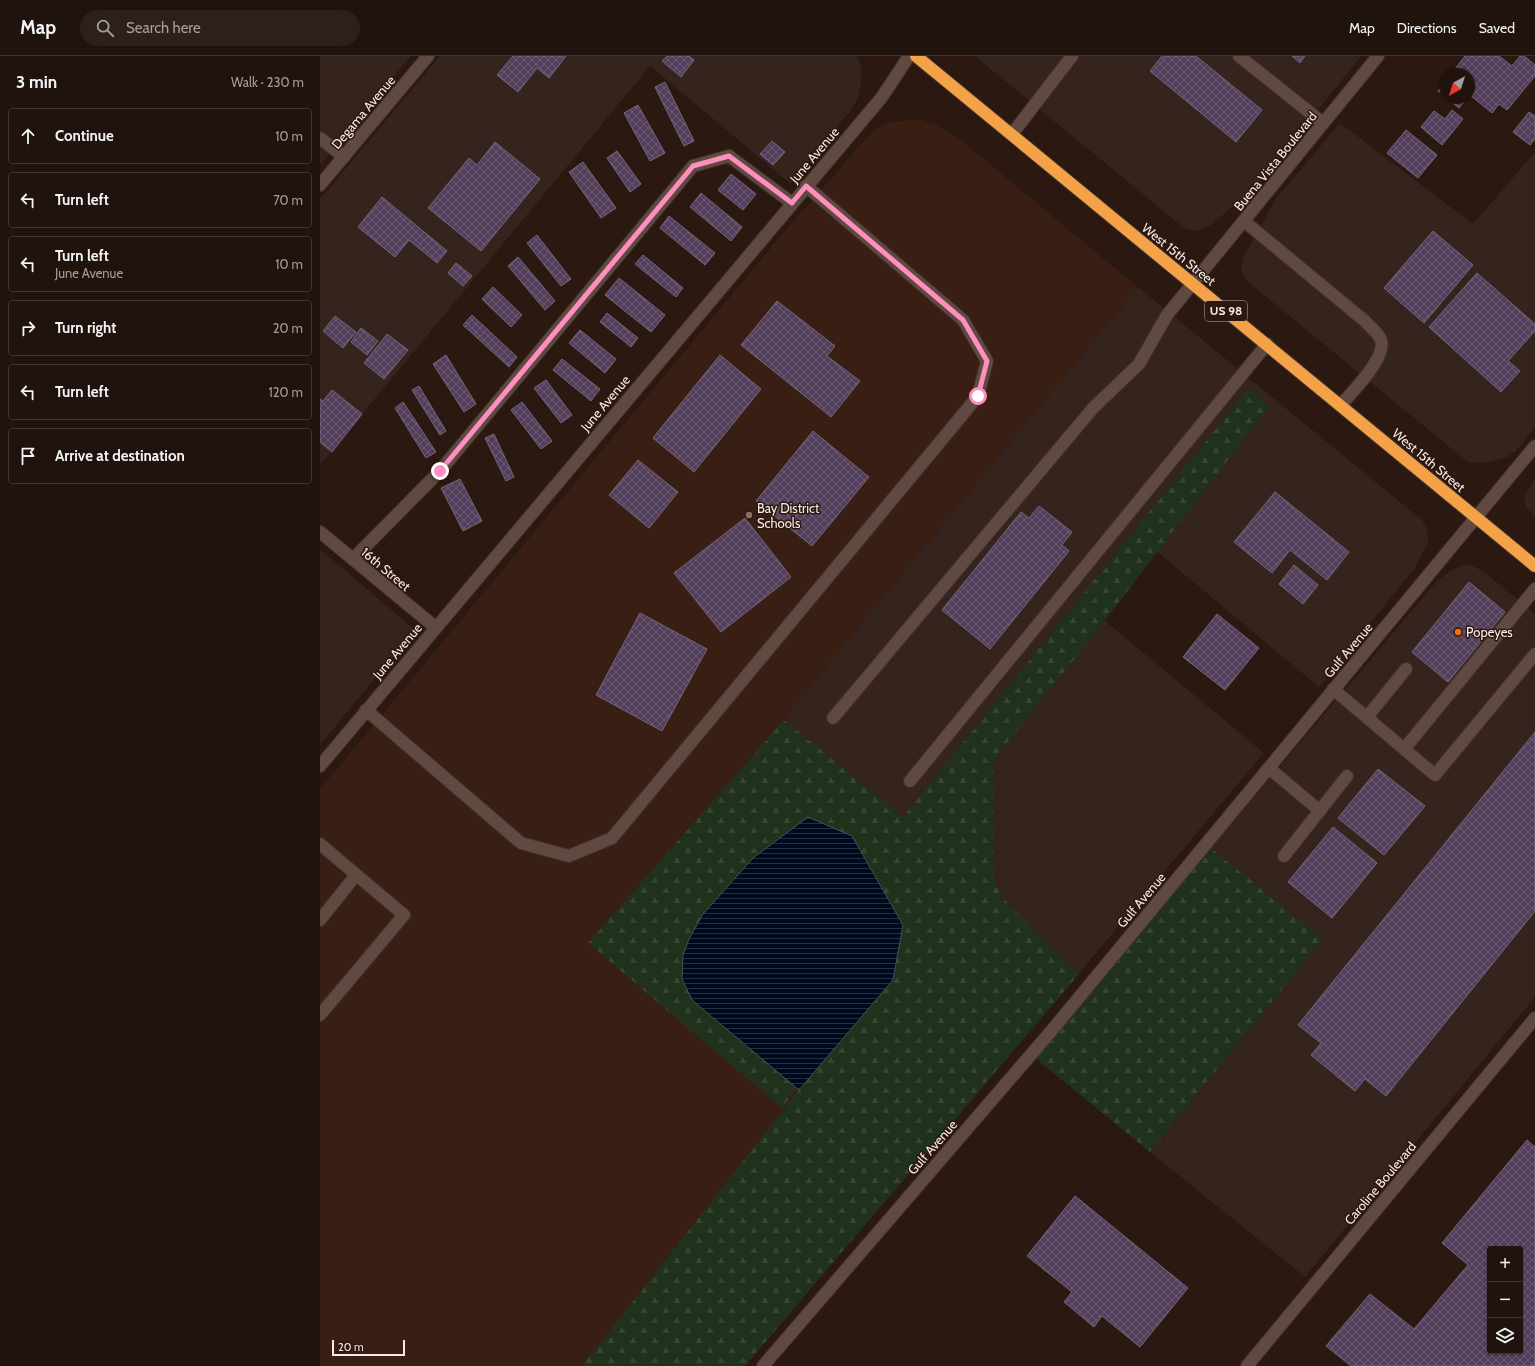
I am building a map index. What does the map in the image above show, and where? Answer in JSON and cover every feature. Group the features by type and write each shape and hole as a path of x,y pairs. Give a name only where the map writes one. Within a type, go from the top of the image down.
{"highway":[{"name":"West 15th Street","path":"916,56 1535,566"}],"street":[{"name":"Degama Avenue","path":"320,185 428,56"},
{"name":"June Avenue","path":"320,766 435,627 882,97 909,56"},
{"path":"1012,134 1072,56"},
{"path":"1239,56 1323,123"},
{"name":"Buena Vista Boulevard","path":"833,718 1093,408 1139,364 1168,315 1378,56"},
{"path":"320,138 344,157"},
{"path":"353,559 440,471 693,166 729,156 792,203"},
{"path":"366,710 521,843 569,856 612,838 978,396 987,361 963,320 806,186"},
{"path":"1244,221 1366,322 1381,339 1382,350 1367,375 1341,405"},
{"path":"910,781 1267,344"},
{"name":"Gulf Avenue","path":"763,1366 1053,1029 1535,446"},
{"name":"16th Street","path":"320,532 435,627"},
{"path":"1405,748 1535,589"},
{"path":"1333,689 1405,748 1435,775 1535,654"},
{"path":"1367,717 1406,669"},
{"path":"1269,768 1320,811"},
{"path":"1284,856 1347,776"},
{"path":"320,844 404,915 320,1015"},
{"path":"320,920 356,875"},
{"name":"Caroline Boulevard","path":"1247,1366 1535,1018"}],"shaded area":[{"path":"320,56 411,56 320,165"},
{"path":"440,56 857,56 861,66 861,81 859,95 854,106 791,184 650,66 320,465 320,199"},
{"path":"975,56 1361,56 1257,186 1211,225 1196,231 1184,228"},
{"name":"Bay District Schools","path":"919,119 935,124 956,136 1138,287 763,743 938,885 878,1209 745,1366 320,1366 320,789 784,232 864,141 875,130 890,122"},
{"path":"1340,123 1473,224 1535,152 1535,427 1515,452 1507,457 1490,462 1469,463 1248,282 1243,275 1241,270 1243,258 1275,200"},
{"path":"1138,287 1422,520 1427,528 1428,543 1414,569 1319,687 1148,544 1093,611 1264,753 1064,991 763,743"},
{"path":"1535,479 1535,517 1526,507 1524,497"},
{"path":"320,549 415,630 320,745"},
{"path":"1464,565 1470,565 1483,571 1535,614 1535,997 1305,1277 1150,1152 1323,939 1211,848 1437,581 1450,571"}],"green space":[{"path":"1249,388 1270,405 1096,632 994,759 994,877 997,888 1004,899 1079,974 745,1366 582,1366 799,1090 893,980 692,1000 797,1088 782,1108 588,943 784,720 903,817"},
{"path":"1211,848 1323,939 1150,1152 1035,1058"}],"water":[{"path":"808,817 852,836 903,925 893,980 799,1090 692,1000 682,979 683,955 689,939 703,914 753,858"}],"building":[{"path":"513,56 566,56 549,78 537,68 518,92 497,75"},
{"path":"667,56 689,56 694,60 681,77 662,61"},
{"path":"1162,56 1196,56 1262,110 1236,142 1150,71"},
{"path":"1292,56 1305,56 1300,63"},
{"path":"1465,56 1499,56 1512,66 1520,56 1524,56 1535,65 1535,76 1507,110 1499,104 1492,113 1475,99 1475,68 1456,68"},
{"path":"665,82 694,141 684,146 655,87"},
{"path":"1454,104 1462,104 1459,108"},
{"path":"638,105 665,153 650,161 624,113"},
{"path":"1452,110 1463,119 1442,145 1421,127 1434,111 1445,119"},
{"path":"1529,112 1535,116 1535,139 1530,145 1513,132"},
{"path":"1406,130 1437,155 1418,178 1387,153"},
{"path":"772,141 785,152 773,165 760,154"},
{"path":"495,142 540,179 481,251 428,208 469,158 477,165"},
{"path":"617,151 641,184 630,192 607,158"},
{"path":"583,162 616,208 601,218 569,172"},
{"path":"731,174 756,194 743,210 718,190"},
{"path":"701,193 742,227 731,241 690,207"},
{"path":"382,197 447,251 437,263 409,240 395,257 358,227"},
{"path":"669,216 715,253 705,265 660,228"},
{"path":"1433,231 1473,265 1424,323 1384,288"},
{"path":"537,235 571,279 561,286 527,243"},
{"path":"643,255 683,288 676,297 635,264"},
{"path":"518,257 555,301 545,310 508,266"},
{"path":"456,263 472,276 463,286 448,273"},
{"path":"1477,273 1535,324 1535,331 1508,361 1520,371 1501,392 1429,327"},
{"path":"619,278 665,315 651,332 605,295"},
{"path":"493,287 522,315 511,327 482,299"},
{"path":"777,301 835,346 827,356 860,381 831,417 741,345"},
{"path":"607,313 638,338 631,347 600,322"},
{"path":"472,315 517,357 509,367 463,325"},
{"path":"335,316 356,332 343,348 323,331"},
{"path":"361,328 378,341 367,355 351,342"},
{"path":"580,330 616,359 605,373 569,343"},
{"path":"387,334 408,350 384,379 364,363"},
{"path":"446,355 476,404 464,412 433,364"},
{"path":"720,355 761,389 694,472 653,438"},
{"path":"562,359 600,389 591,401 553,370"},
{"path":"546,380 572,415 561,423 534,388"},
{"path":"419,386 446,431 440,435 412,390"},
{"path":"332,390 362,414 332,452 320,442 320,399 323,401"},
{"path":"403,402 436,452 426,458 395,408"},
{"path":"522,402 552,441 541,449 511,410"},
{"path":"813,431 869,477 812,546 756,501"},
{"path":"494,434 514,477 506,481 485,438"},
{"path":"638,460 678,492 649,528 609,495"},
{"path":"460,479 482,521 463,531 441,488"},
{"path":"1275,492 1349,552 1327,580 1290,550 1272,573 1234,542"},
{"path":"1039,506 1072,532 1062,545 1069,551 990,649 942,610 1021,512 1029,518"},
{"path":"745,518 791,577 721,632 674,573"},
{"path":"1294,565 1318,585 1303,604 1279,584"},
{"name":"Popeyes","path":"1469,582 1505,612 1448,682 1412,652"},
{"path":"640,613 707,649 662,731 596,695"},
{"path":"1217,614 1259,648 1225,690 1183,657"},
{"path":"1535,732 1535,911 1386,1096 1365,1079 1355,1091 1311,1055 1321,1043 1298,1025"},
{"path":"1378,769 1425,806 1384,855 1338,818"},
{"path":"1333,827 1377,863 1332,918 1288,882"},
{"path":"1527,1140 1535,1147 1535,1366 1351,1366 1326,1346 1370,1294 1414,1329 1468,1265 1442,1243"},
{"path":"1075,1196 1188,1288 1140,1347 1102,1316 1094,1327 1064,1302 1072,1292 1027,1256"}],"place":[{"name":"Bay District Schools","path":"749,515"},
{"name":"Popeyes","path":"1458,632"}],"route":[{"path":"440,471 693,166 729,156 792,203 806,186 963,320 987,361 978,396"}]}
